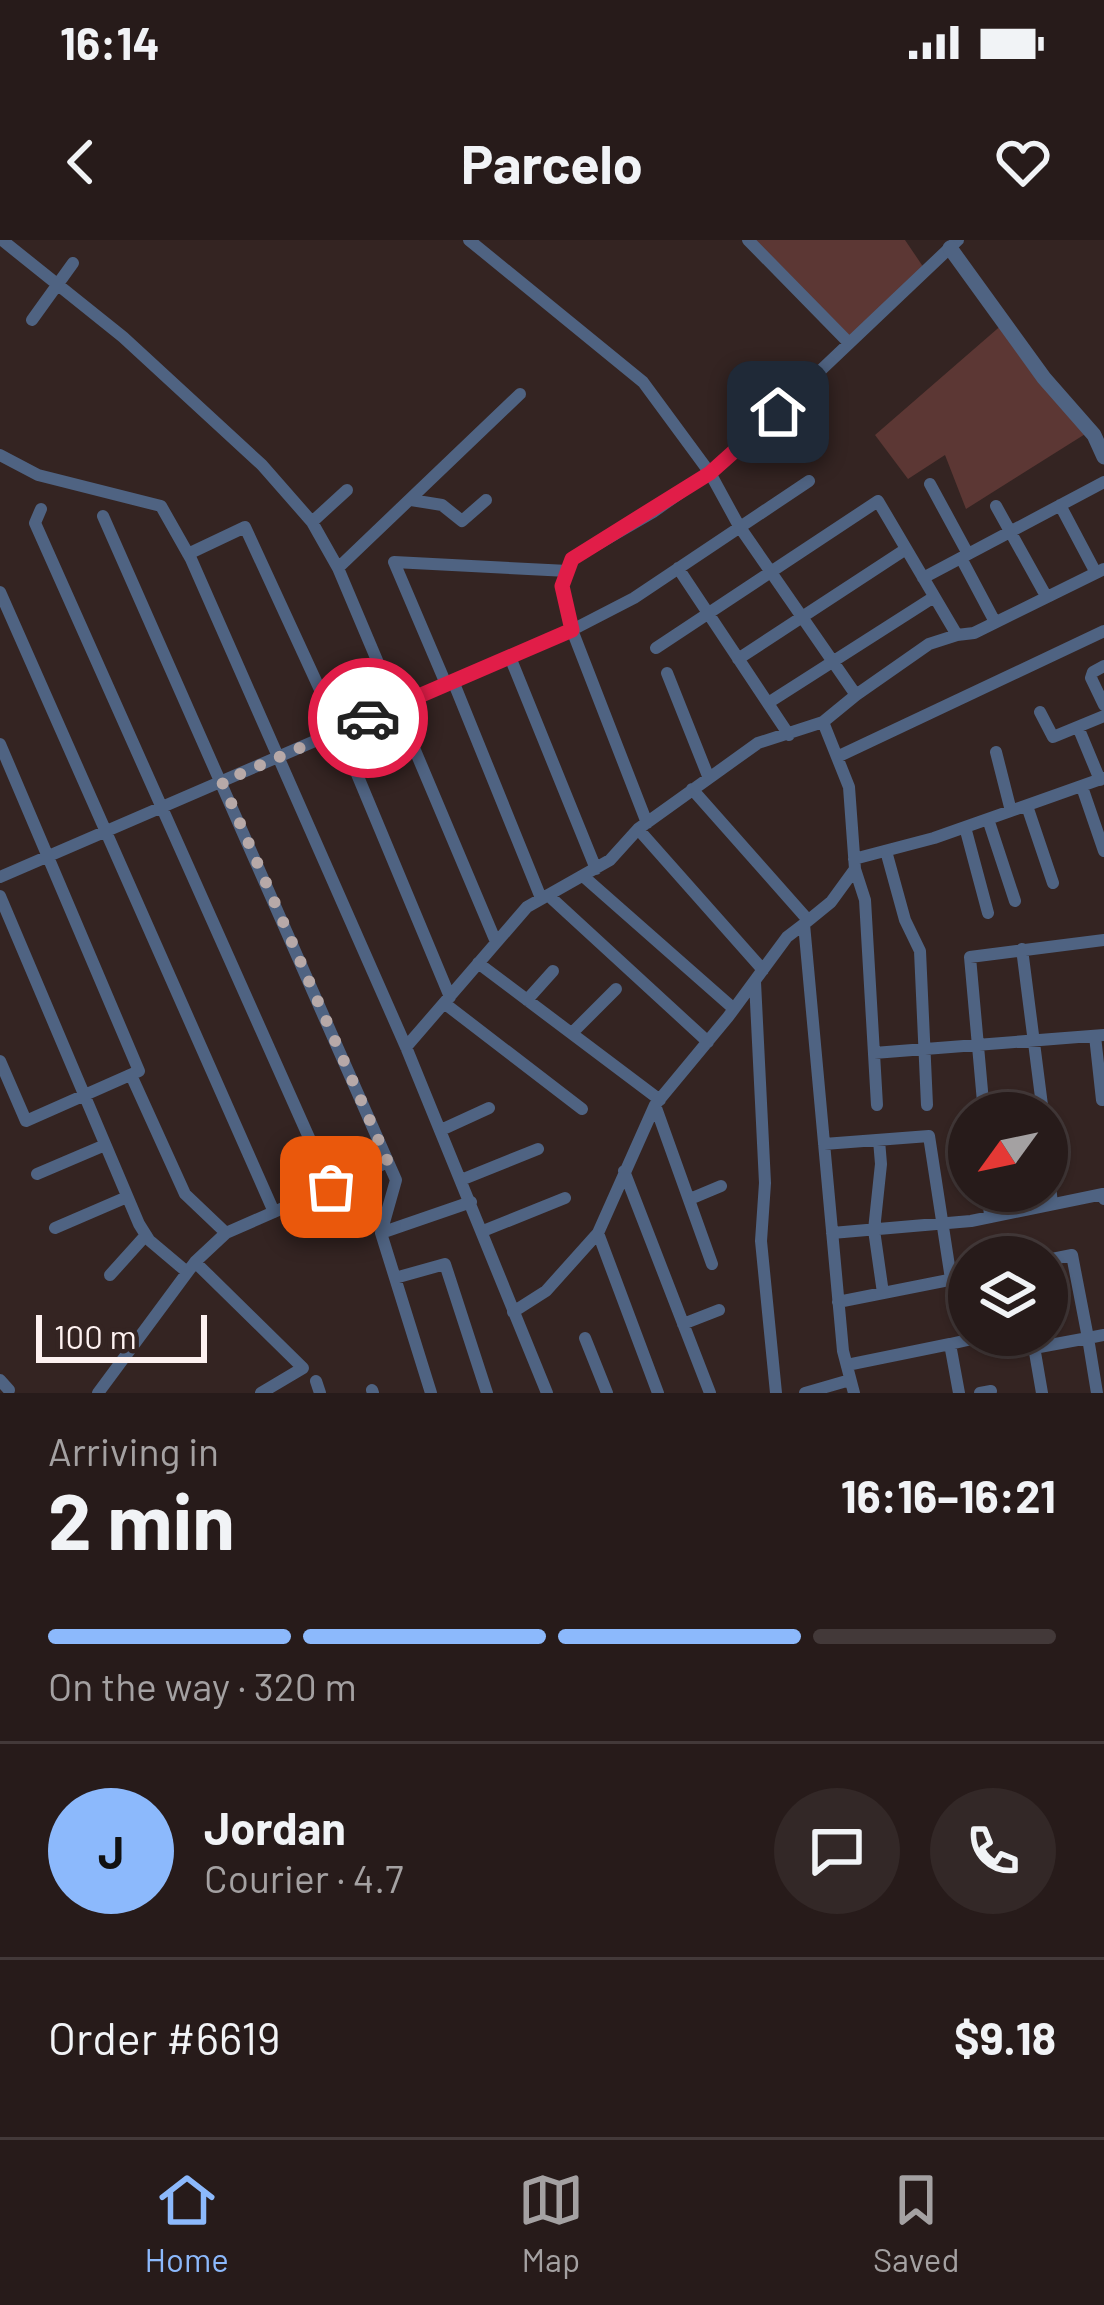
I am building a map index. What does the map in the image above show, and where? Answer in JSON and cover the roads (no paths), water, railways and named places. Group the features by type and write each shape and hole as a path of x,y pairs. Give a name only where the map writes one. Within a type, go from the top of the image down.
{"street":[{"path":"2,240 183,390 262,465 312,522 338,568 496,942"},
{"path":"469,240 643,382 710,473 740,526 856,695"},
{"path":"748,240 849,343"},
{"path":"776,1393 760,1241 765,1183 759,976 642,826 572,630 562,586 572,559 710,473 833,362 952,243 1044,378 1094,435 1104,457"},
{"path":"32,320 73,263"},
{"path":"338,568 520,394"},
{"path":"0,455 38,475 161,506 188,554 406,1047 547,1393"},
{"path":"0,877 572,630 634,598 809,481"},
{"path":"923,578 1104,482"},
{"path":"930,484 994,622"},
{"path":"312,522 347,490"},
{"path":"411,500 442,505 462,521 486,500"},
{"path":"656,648 878,501 957,635"},
{"path":"406,1047 527,907 589,872 708,776 758,742 823,722 929,644 974,633 1100,571 1060,505"},
{"path":"996,506 1046,596"},
{"path":"40,509 35,524 331,1187"},
{"path":"104,516 396,1180 381,1233 431,1393"},
{"path":"188,554 244,527 339,731 447,1000 583,1109"},
{"path":"738,658 906,549"},
{"path":"568,571 394,562 544,896 708,1042"},
{"path":"678,568 789,734"},
{"path":"0,592 274,1212"},
{"path":"768,704 934,597"},
{"path":"837,757 1101,632 1104,648"},
{"path":"510,657 589,872 734,1010"},
{"path":"1104,666 1091,678 1104,704"},
{"path":"667,673 708,776"},
{"path":"1040,712 1053,737 1104,716"},
{"path":"823,722 849,788 855,864 865,900 877,1105"},
{"path":"513,1312 546,1291 598,1233 657,1103 788,937 832,902 855,864 1102,779 1078,727"},
{"path":"0,744 140,1068 26,1121 0,1061"},
{"path":"995,752 1011,812"},
{"path":"0,785 15,779"},
{"path":"1082,787 1104,850"},
{"path":"692,789 806,922 838,1303 850,1380"},
{"path":"1027,806 1053,883"},
{"path":"988,819 1015,901"},
{"path":"964,827 988,913"},
{"path":"886,850 905,920 920,952 926,1105"},
{"path":"0,896 146,1235 191,1267 303,1367 260,1393"},
{"path":"982,1092 970,957 1104,940"},
{"path":"1022,949 1041,1092"},
{"path":"478,963 657,1103 712,1264"},
{"path":"527,1000 553,971"},
{"path":"572,1033 616,989"},
{"path":"874,1053 1099,1035 1102,1100"},
{"path":"131,1075 185,1193 226,1233"},
{"path":"441,1130 489,1108"},
{"path":"824,1144 929,1136 948,1259"},
{"path":"879,1140 874,1230 883,1293"},
{"path":"37,1174 105,1145"},
{"path":"461,1180 538,1149"},
{"path":"98,1393 191,1267 226,1233 388,1162"},
{"path":"624,1171 710,1393"},
{"path":"690,1199 721,1186"},
{"path":"1068,1201 1103,1194 1104,1198"},
{"path":"55,1228 127,1197"},
{"path":"483,1232 565,1198"},
{"path":"381,1233 471,1202"},
{"path":"990,1212 990,1217"},
{"path":"832,1233 1014,1212"},
{"path":"598,1233 658,1393"},
{"path":"110,1275 146,1235"},
{"path":"1068,1256 1072,1255 1097,1393"},
{"path":"395,1278 446,1264 487,1393"},
{"path":"838,1303 948,1281"},
{"path":"683,1324 718,1310"},
{"path":"1068,1339 1104,1335"},
{"path":"585,1338 607,1393"},
{"path":"805,1393 948,1345"},
{"path":"952,1356 959,1393"},
{"path":"1036,1356 1042,1393"}]}
